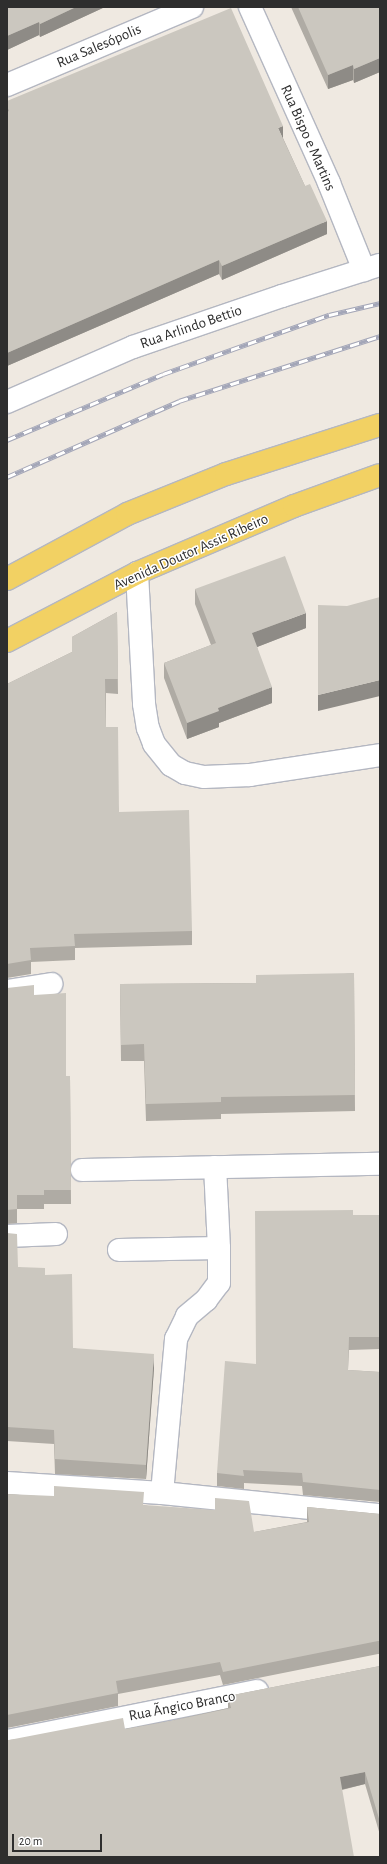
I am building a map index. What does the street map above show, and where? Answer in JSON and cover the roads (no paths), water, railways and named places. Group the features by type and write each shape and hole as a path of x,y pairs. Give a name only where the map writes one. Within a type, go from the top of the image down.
{"main road":[{"path":"7,579 127,514 226,474 380,425"},
{"name":"Avenida Doutor Assis Ribeiro","path":"7,640 137,573 294,506 380,475"}],"street":[{"name":"Rua Salesópolis","path":"7,85 192,7"},
{"name":"Rua Bispo e Martins","path":"250,7 329,183 372,268"},
{"name":"Rua Arlindo Bettio","path":"7,402 133,347 282,296 372,268"},
{"path":"137,573 144,704 148,728 154,744 171,765 185,773 204,777 250,775 380,755"},
{"path":"7,991 51,984"},
{"path":"82,1170 380,1164"},
{"path":"162,1493 176,1339 187,1316 206,1300 219,1283 219,1248 215,1167"},
{"path":"7,1236 56,1234"},
{"path":"119,1250 219,1248"},
{"path":"7,1483 162,1493 380,1515"},
{"name":"Rua Ãngico Branco","path":"7,1741 279,1687"}],"railway":[{"path":"7,440 163,374 329,315 380,303"},
{"path":"7,477 179,401 380,336"}]}
